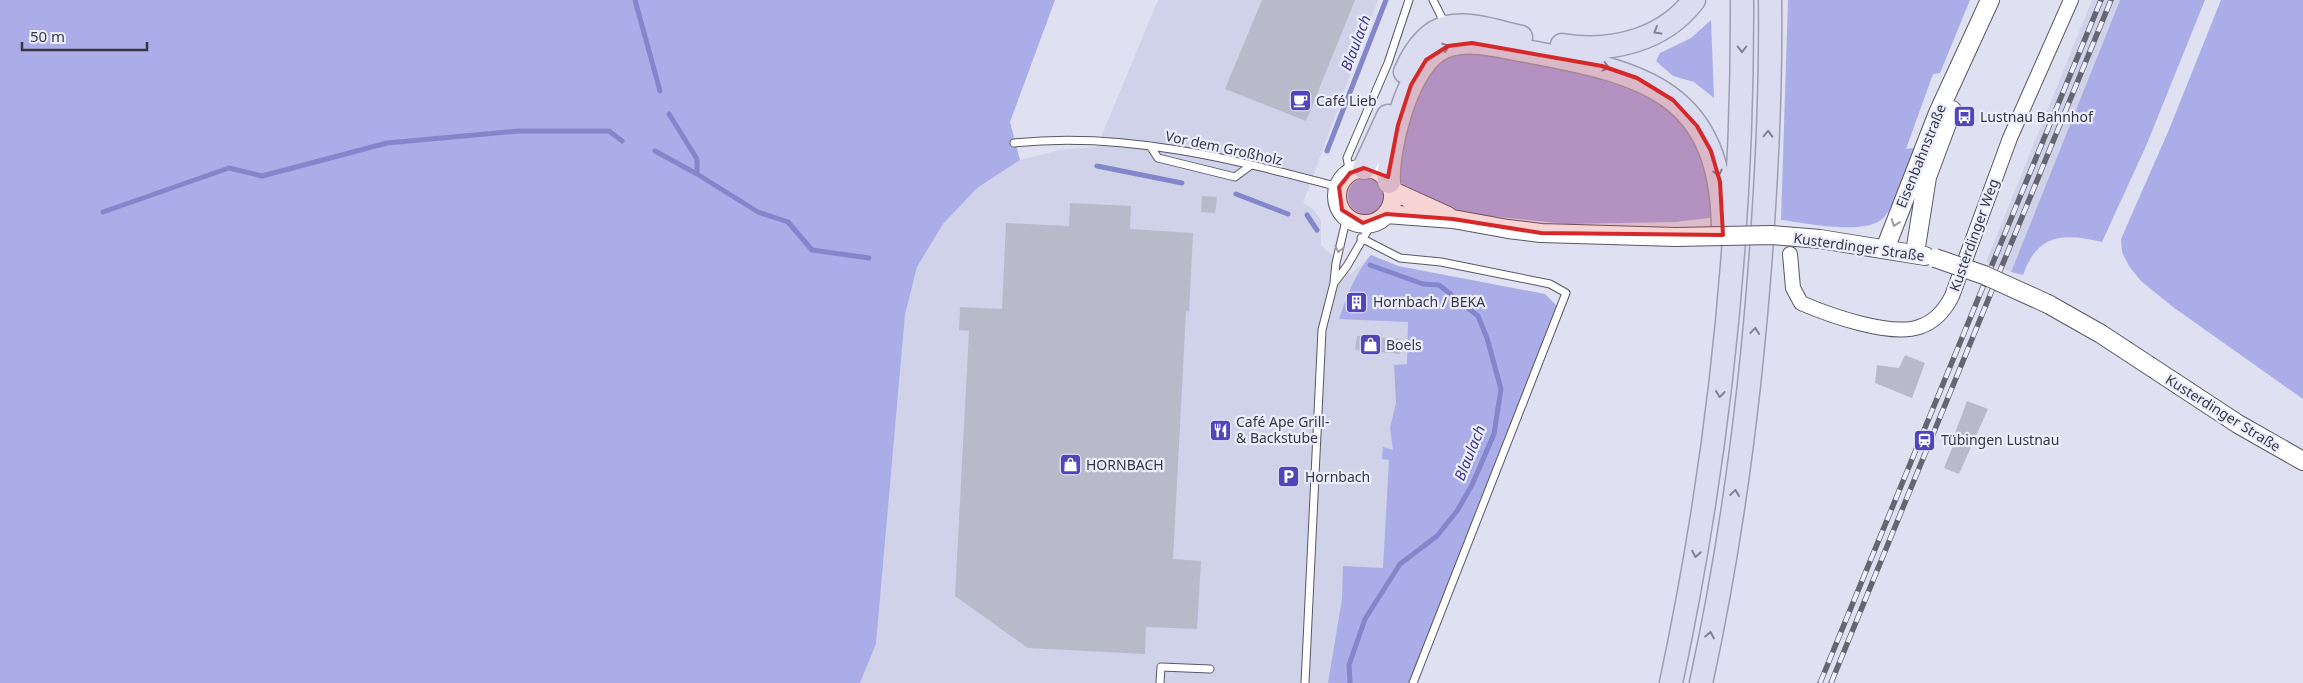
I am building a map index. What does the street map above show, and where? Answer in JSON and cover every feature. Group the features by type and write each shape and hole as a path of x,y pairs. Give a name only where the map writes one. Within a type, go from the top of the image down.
{"highway":[{"path":"1357,171 1412,56 1420,44 1446,26 1463,24 1547,43 1600,48 1626,44 1647,37 1679,16 1694,0"},
{"path":"1672,683 1697,550 1712,452 1732,275 1740,133 1742,0"},
{"path":"1701,683 1735,497 1753,347 1768,136 1772,2"},
{"path":"1391,186 1389,157 1411,85 1426,60 1438,50 1448,46 1472,43 1602,66 1637,78 1663,92 1682,108 1705,138 1714,159 1720,182 1723,241 1732,275"}],"street":[{"name":"Eisenbahnstraße","path":"1885,248 1919,160 1990,0"},
{"name":"Kusterdinger Weg","path":"1790,254 1793,288 1801,304 1854,322 1891,328 1918,328 1938,316 1952,296 2010,138 2071,0"},
{"name":"Eisenbahnstraße","path":"1915,253 1927,177 1956,96 1960,65"},
{"path":"1374,169 1391,186 1393,200 1379,218 1363,224 1347,216 1338,202 1338,188 1357,171 1374,169"},
{"name":"Kusterdinger Straße","path":"1391,186 1453,219"},
{"name":"Kusterdinger Straße","path":"1379,218 1453,219 1541,233 1676,236 1772,235 1820,239 1885,248 1935,258 1984,275 2048,304 2101,334 2238,424 2303,461"}],"lane":[{"path":"1357,171 1347,158 1390,66 1409,0"},
{"path":"1433,0 1446,26"},
{"name":"Vor dem Großholz","path":"1014,143 1048,139 1106,140 1180,149 1338,188"},
{"path":"1150,146 1158,158 1235,177 1251,165"},
{"path":"1304,683 1322,330 1334,283 1336,264 1347,216"},
{"path":"1334,283 1347,266 1361,238 1379,218"},
{"path":"1361,238 1400,258 1441,262 1550,284 1566,293 1413,683"},
{"path":"1160,683 1161,667 1210,669"}],"highlighted area":[{"path":"1472,43 1602,66 1637,78 1673,100 1697,126 1711,151 1720,182 1723,235 1541,233 1453,219 1386,214 1363,223 1342,210 1339,187 1350,173 1364,168 1388,177 1398,125 1411,85 1426,60 1448,46"}],"shaded area":[{"path":"0,0 1055,0 1010,122 1020,160 977,188 943,224 917,267 905,315 876,644 860,683 0,683"},
{"path":"1158,0 1378,0 1303,203 1313,209 1321,220 1321,245 1351,274 1371,255 1398,266 1545,294 1347,683 860,683 876,644 905,315 917,267 943,224 977,188 1020,160 1060,150 1097,147"},
{"path":"1788,0 1970,0 1940,73 1933,74 1906,149 1914,148 1906,174 1890,210 1877,222 1866,226 1836,227 1781,220"},
{"path":"2092,0 2120,0 2011,272 1986,262"},
{"path":"2120,0 2205,0 2146,146 2102,242 2075,237 2054,239 2036,251 2023,275 2011,272"},
{"path":"2221,0 2303,0 2303,399 2173,307 2141,281 2129,266 2122,252 2121,239 2168,132"},
{"path":"1711,20 1714,98 1694,82 1673,76 1656,61 1660,53 1691,38"},
{"path":"1465,51 1593,71 1669,105 1702,148 1716,217 1676,222 1566,224 1453,210 1409,193 1402,184 1397,172 1412,100 1439,59"},
{"path":"1366,178 1378,184 1384,196 1378,208 1366,214 1354,208 1348,196 1354,184"},
{"path":"1371,255 1398,266 1545,294 1556,305 1556,319 1413,683 1328,683 1342,599 1343,566 1383,568 1389,460 1382,459 1383,447 1393,450 1390,428 1396,403 1394,365 1407,364 1408,322 1339,319 1352,285"}],"building":[{"path":"1262,0 1355,0 1306,121 1225,89"},
{"path":"1202,196 1217,197 1215,213 1201,212"},
{"name":"HORNBACH","path":"1070,203 1131,206 1130,229 1193,233 1189,312 1186,311 1173,559 1201,561 1197,629 1146,627 1145,654 1028,648 955,596 969,331 959,330 960,307 1002,309 1006,223 1069,226"},
{"path":"1357,336 1401,339 1400,354 1355,350"},
{"path":"1905,355 1925,363 1912,398 1875,383 1877,365 1899,368"},
{"path":"1967,401 1988,409 1959,474 1944,468 1958,434 1955,433"}],"waterway":[{"path":"635,0 660,91"},
{"name":"Blaulach","path":"1327,151 1386,0"},
{"path":"669,114 697,159 697,174 758,212 788,222 812,250 869,258"},
{"path":"103,212 229,168 262,176 387,143 519,131 609,131 622,141"},
{"path":"655,151 697,174"},
{"path":"1097,166 1182,183"},
{"path":"1236,194 1288,214"},
{"name":"Blaulach","path":"1307,215 1317,230"},
{"name":"Blaulach","path":"1350,683 1349,665 1365,619 1400,564 1437,536 1457,511 1472,485 1494,434 1501,389 1487,338 1478,316 1439,285 1423,284 1370,265"}],"railway":[{"path":"1820,683 2101,0"},
{"path":"1831,683 2111,0"}],"place":[{"name":"Café Lieb","path":"1300,101"},
{"name":"Lustnau Bahnhof","path":"1964,117"},
{"name":"Hornbach / BEKA","path":"1357,302"},
{"name":"Boels","path":"1370,345"},
{"name":"Café Ape Grill- & Backstube","path":"1220,430"},
{"name":"Tübingen Lustnau","path":"1925,440"},
{"name":"HORNBACH","path":"1070,465"},
{"name":"Hornbach","path":"1289,477"}]}
